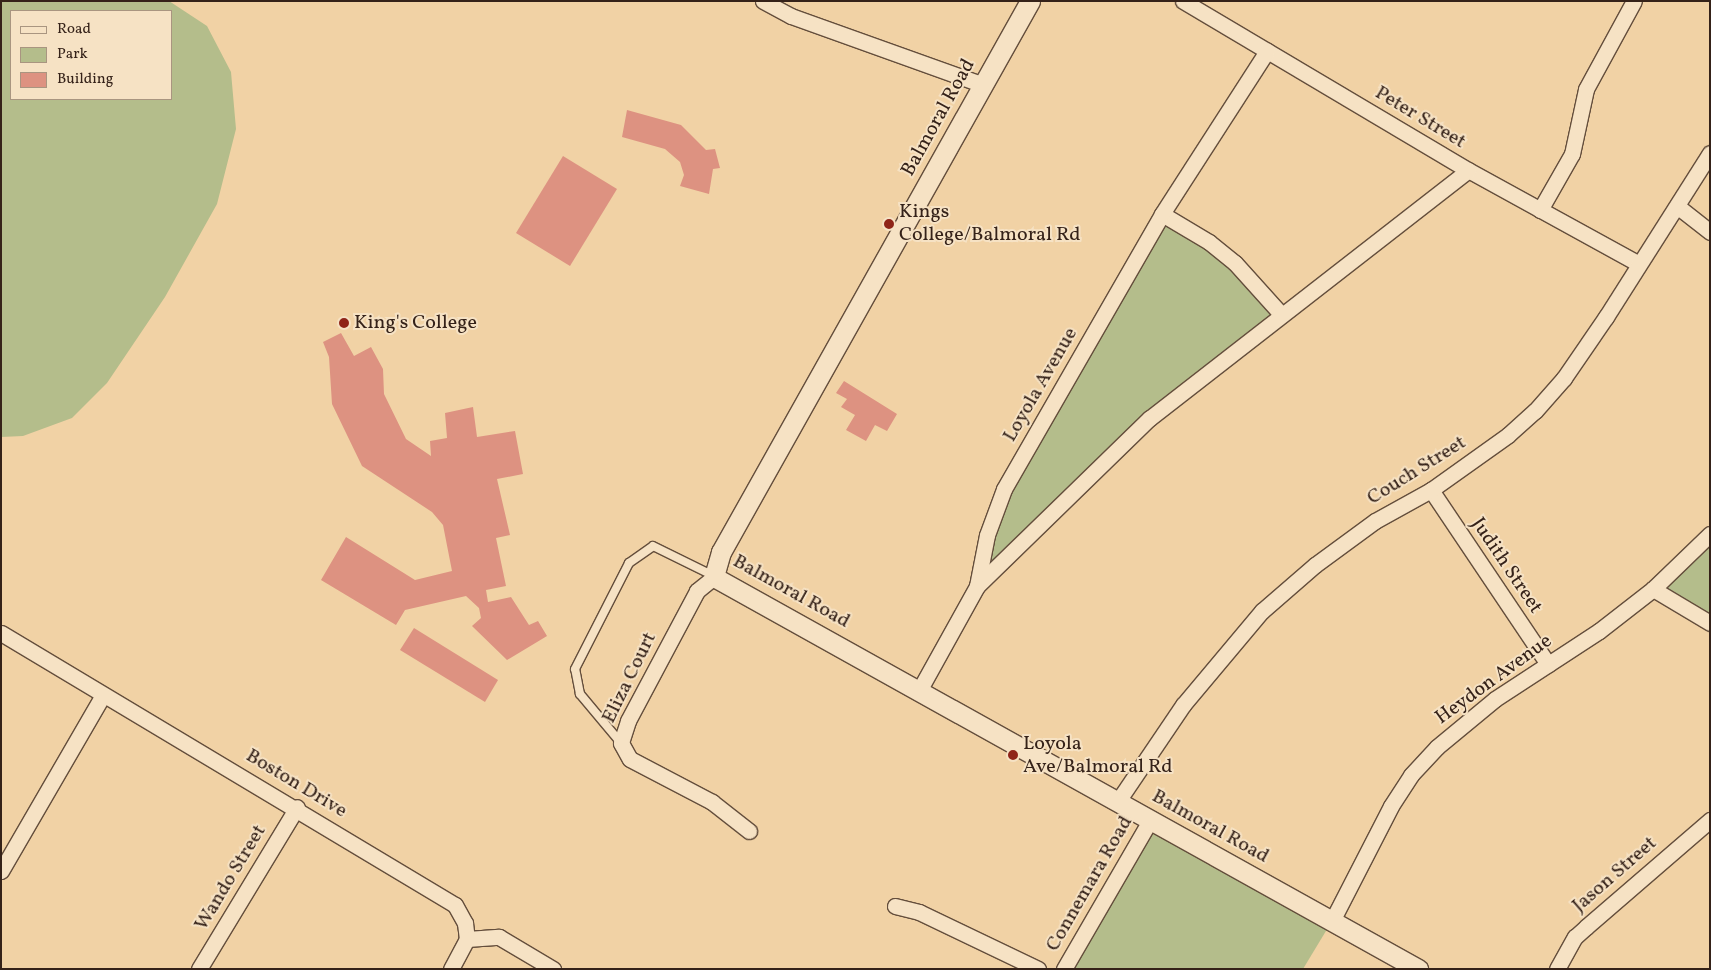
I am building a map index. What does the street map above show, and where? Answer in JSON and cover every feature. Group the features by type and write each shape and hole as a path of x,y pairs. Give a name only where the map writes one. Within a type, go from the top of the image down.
{"street":[{"path":"764,1 792,16 984,84"},
{"name":"Balmoral Road","path":"1030,1 721,552 714,576 920,689 1418,969"},
{"name":"Peter Street","path":"1182,1 1468,170 1639,264"},
{"path":"1540,210 1572,154 1586,90 1634,1"},
{"name":"Loyola Avenue","path":"977,586 987,534 1004,489 1162,214 1267,51"},
{"name":"Couch Street","path":"1118,801 1183,705 1262,611 1315,565 1375,521 1431,490 1508,435 1535,411 1564,378 1677,206 1710,152"},
{"name":"Loyola Avenue","path":"920,689 977,586 1150,418 1468,170"},
{"path":"1677,206 1710,232"},
{"path":"1162,214 1235,263 1282,314"},
{"name":"Judith Street","path":"1431,490 1548,664"},
{"name":"Heydon Avenue","path":"1332,921 1391,806 1411,775 1460,724 1600,631 1653,589 1710,534"},
{"name":"Eliza Court","path":"714,576 697,591 628,720 621,743 630,759 712,802 749,831"},
{"path":"1653,589 1710,623"},
{"name":"Boston Drive","path":"1,633 297,808 455,905 465,923 467,939"},
{"path":"1,871 103,695"},
{"name":"Wando Street","path":"200,969 297,808"},
{"name":"Connemara Road","path":"1064,969 1151,819"},
{"name":"Jason Street","path":"1557,969 1575,937 1710,820"},
{"path":"895,906 919,912 1038,969"},
{"path":"451,969 467,939 499,937 553,969"}],"lane":[{"path":"621,743 580,694 575,669 629,564 653,546 714,576"}],"green space":[{"path":"1,1 169,1 207,26 231,72 236,129 217,204 165,297 107,383 72,418 23,436 1,437"},
{"path":"1162,214 1209,242 1281,314 1150,418 977,586 987,535"},
{"path":"1710,534 1710,623 1653,589"},
{"path":"1151,819 1332,921 1303,969 1064,969"}],"building":[{"path":"627,110 681,125 706,150 715,149 720,168 713,169 709,194 680,186 684,175 680,162 665,149 622,137"},
{"path":"563,156 617,189 570,266 516,233"},
{"name":"King's College","path":"341,333 354,356 371,347 383,369 384,394 406,439 431,456 430,441 447,438 445,413 473,407 477,437 515,431 523,474 497,479 510,535 496,538 506,586 486,590 488,602 511,597 529,625 538,621 547,636 507,660 472,626 481,618 479,608 466,596 405,610 396,625 321,580 346,537 415,580 452,571 443,525 432,512 362,466 332,404 329,357 323,342"},
{"path":"844,381 897,414 887,431 875,425 866,441 846,430 855,415 841,407 847,399 836,393"},
{"path":"414,628 498,680 485,702 400,650"}],"place":[{"name":"Kings College/Balmoral Rd","path":"889,224"},
{"name":"King's College","path":"344,323"},
{"name":"Loyola Ave/Balmoral Rd","path":"1013,755"}]}
